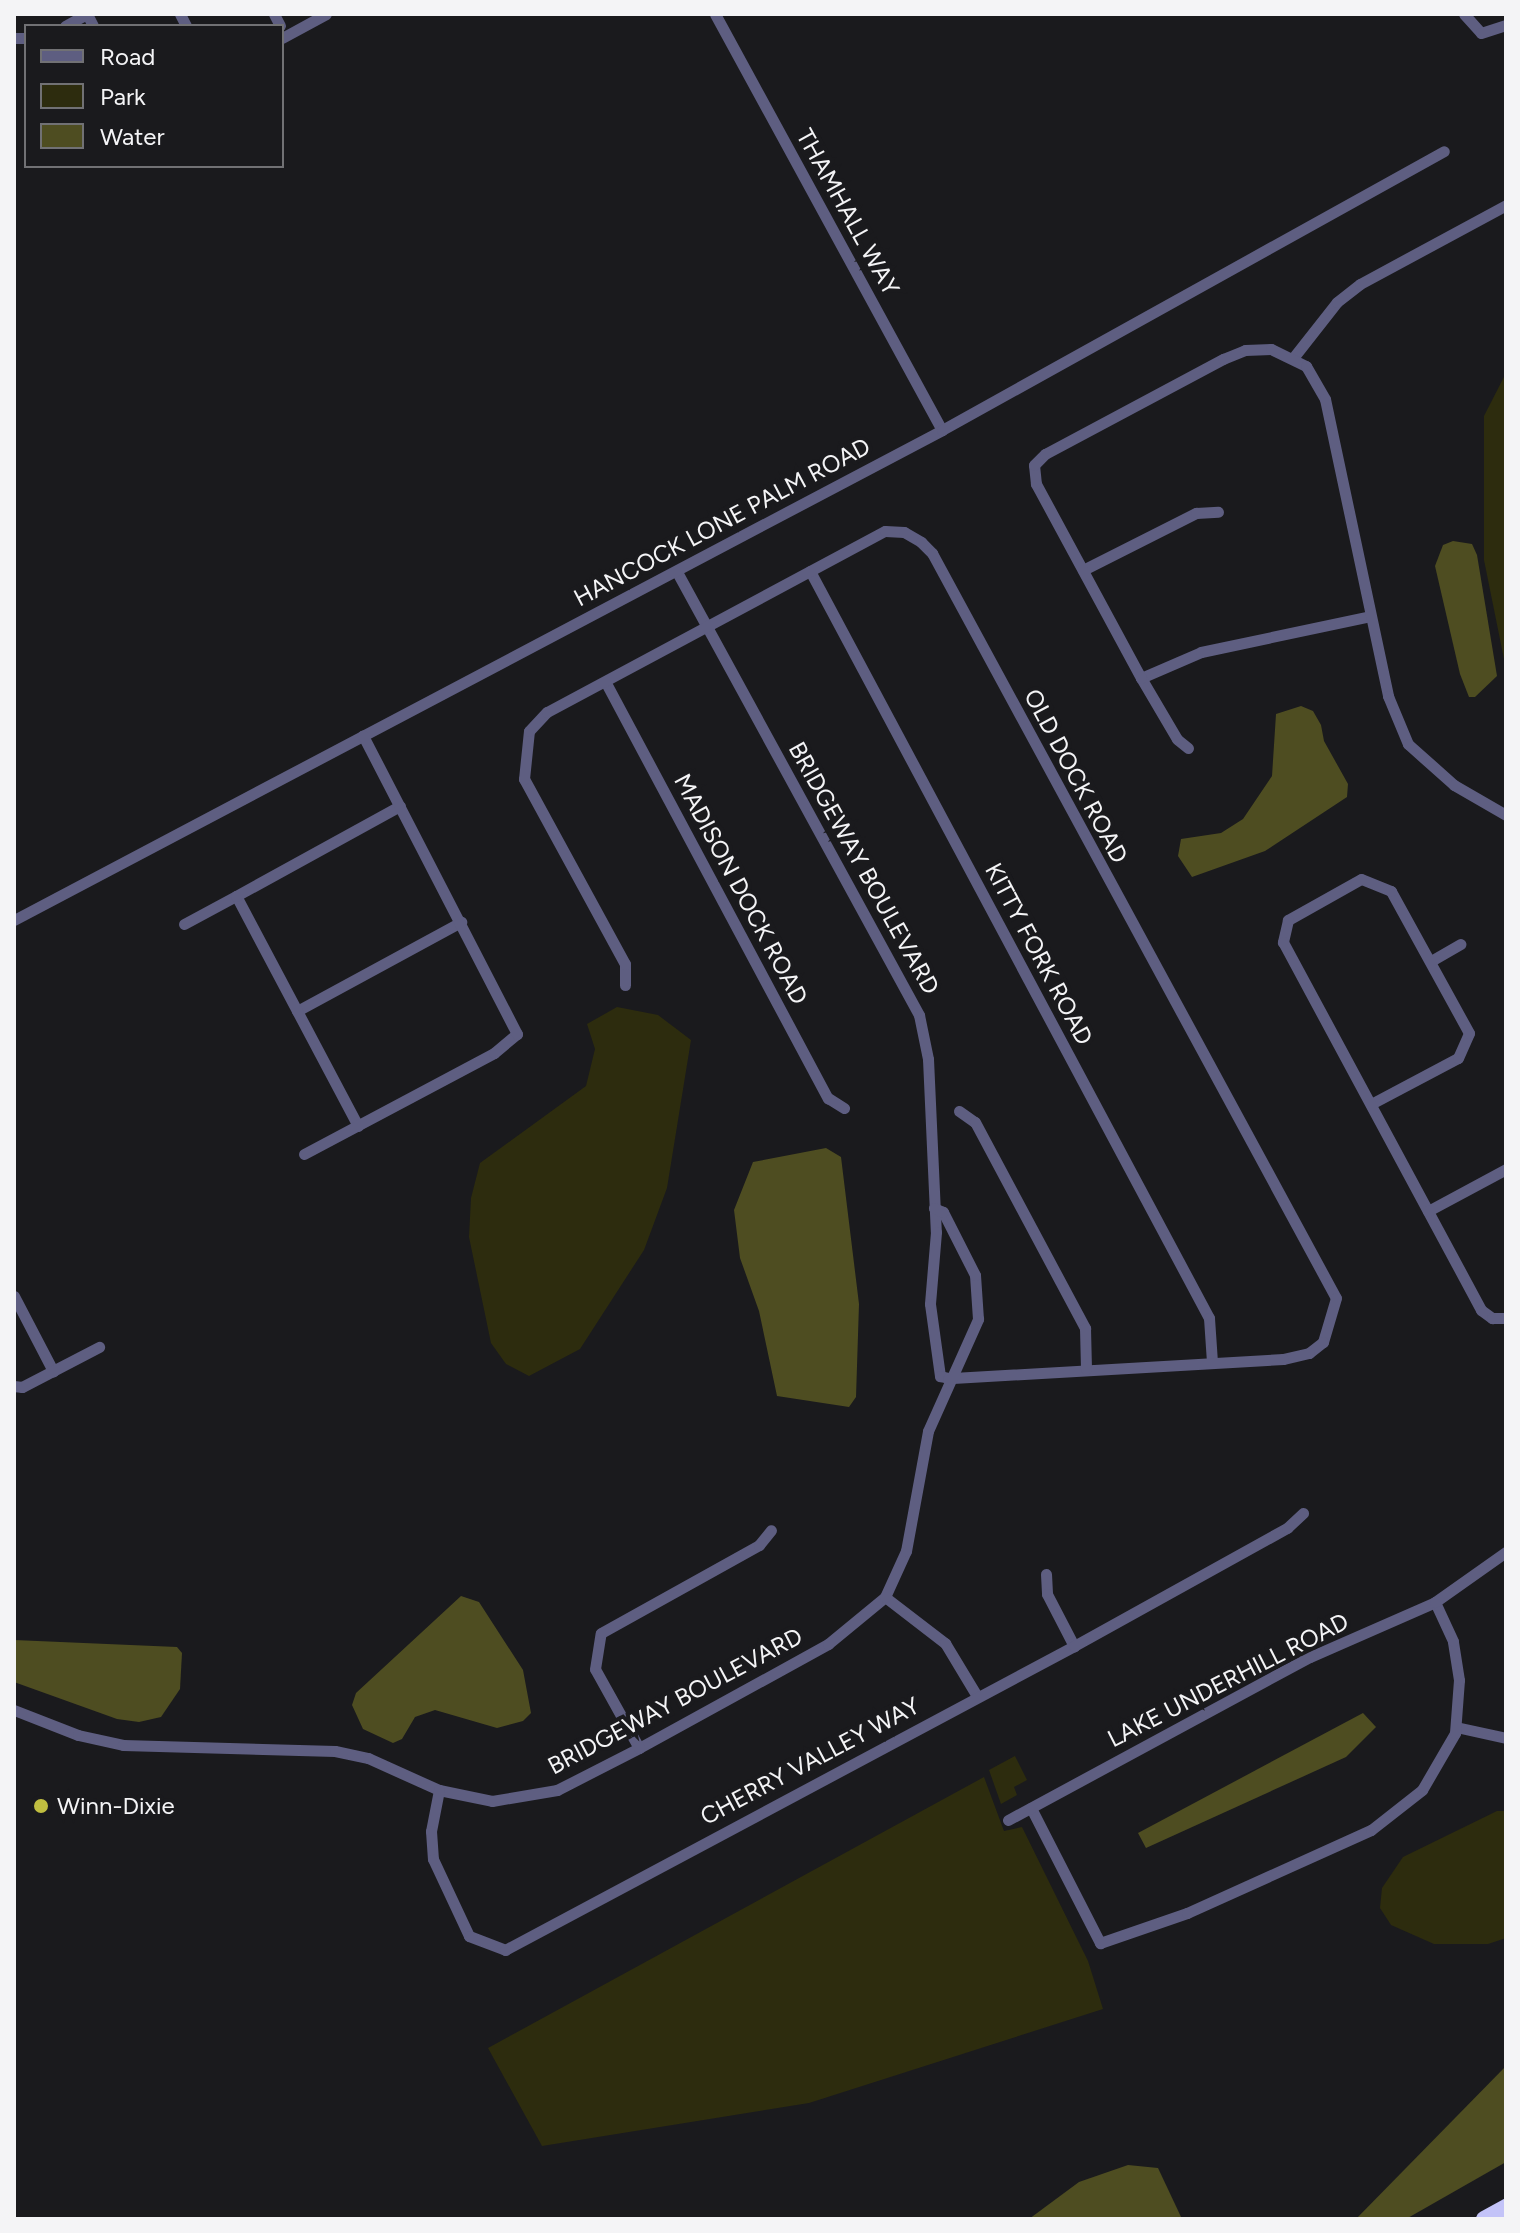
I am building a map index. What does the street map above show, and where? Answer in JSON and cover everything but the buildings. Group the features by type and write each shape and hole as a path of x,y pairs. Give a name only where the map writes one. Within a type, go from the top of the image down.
{"highway":[{"path":"1484,2219 1506,2207"}],"street":[{"path":"69,24 87,14"},
{"path":"284,31 326,14"},
{"name":"THAMHALL WAY","path":"715,14 942,430"},
{"path":"1464,14 1481,33 1506,25"},
{"name":"HANCOCK LONE PALM ROAD","path":"14,920 942,430 1444,151"},
{"path":"1293,358 1337,302 1360,284 1506,205"},
{"path":"1188,748 1177,739 1141,678 1036,484 1034,465 1045,454 1245,350 1271,349 1293,358 1318,380 1325,399 1388,696 1408,744 1454,785 1506,815"},
{"path":"1083,570 1196,513 1218,512"},
{"name":"OLD DOCK ROAD","path":"625,985 625,964 524,779 529,731 547,712 709,630 885,531 904,532 932,553 1336,1298 1323,1342 1309,1353 949,1378"},
{"name":"KITTY FORK ROAD","path":"810,571 1209,1318 1212,1362"},
{"name":"BRIDGEWAY BOULEVARD","path":"677,572 919,1015 928,1059 934,1208 933,1340 940,1376 949,1378"},
{"path":"1141,678 1201,652 1370,616"},
{"name":"MADISON DOCK ROAD","path":"606,683 828,1098 844,1108"},
{"path":"304,1154 514,1041 514,1023 363,735"},
{"path":"184,924 400,806"},
{"path":"1371,1104 1466,1049 1469,1033 1391,891 1361,879 1288,920 1283,942 1481,1310 1492,1318 1506,1318"},
{"path":"236,896 358,1126"},
{"path":"297,1011 461,922"},
{"path":"1431,961 1461,944"},
{"path":"959,1111 975,1122 1085,1328 1086,1369"},
{"path":"1428,1211 1506,1169"},
{"name":"BRIDGEWAY BOULEVARD","path":"14,1710 78,1735 123,1745 335,1751 368,1758 439,1790 492,1801 539,1796 639,1748 828,1644 885,1597 906,1551 928,1431 949,1378 972,1338 979,1302 963,1247 943,1212 934,1208"},
{"path":"14,1296 53,1371"},
{"path":"14,1386 53,1371 99,1347"},
{"name":"CHERRY VALLEY WAY","path":"439,1790 431,1831 433,1859 469,1936 487,1947 505,1950 1074,1646 1287,1528 1303,1513"},
{"path":"639,1748 595,1669 601,1633 759,1545 771,1530"},
{"name":"LAKE UNDERHILL ROAD","path":"1008,1820 1310,1657 1435,1602 1506,1552"},
{"path":"1046,1574 1047,1594 1074,1646"},
{"path":"885,1597 945,1643 977,1696"},
{"path":"1031,1808 1100,1943 1187,1913 1385,1822 1429,1782 1456,1727 1459,1680 1453,1641 1435,1602"},
{"path":"1456,1727 1506,1738"}],"green space":[{"path":"1506,373 1506,669 1484,560 1484,416"},
{"path":"617,1007 658,1015 691,1040 667,1188 644,1250 580,1349 529,1376 506,1364 491,1343 469,1237 471,1198 480,1163 586,1086 595,1049 587,1024"},
{"path":"1015,1756 1027,1780 1014,1787 1017,1795 1001,1804 989,1770"},
{"path":"984,1777 1004,1831 1022,1827 1088,1961 1103,2009 809,2103 542,2146 488,2048"},
{"path":"1497,1811 1506,1811 1506,1938 1488,1944 1434,1944 1391,1925 1380,1908 1382,1888 1403,1857"}],"water":[{"path":"1453,541 1472,544 1477,555 1497,676 1475,697 1469,697 1460,674 1435,566 1443,545"},
{"path":"1301,706 1313,711 1321,725 1324,741 1348,784 1347,797 1265,851 1192,877 1178,856 1181,839 1221,833 1243,819 1272,776 1276,714"},
{"path":"826,1148 841,1157 859,1304 856,1397 849,1407 777,1396 759,1311 740,1258 734,1210 753,1162"},
{"path":"461,1596 479,1602 523,1670 531,1713 523,1721 497,1728 435,1710 415,1717 402,1739 393,1743 363,1729 352,1705 356,1693"},
{"path":"14,1640 177,1647 182,1653 180,1689 161,1717 139,1722 117,1719 14,1682"},
{"path":"1363,1713 1376,1727 1346,1757 1146,1848 1138,1833"},
{"path":"1506,2066 1506,2162 1406,2219 1356,2219"},
{"path":"1128,2165 1158,2168 1182,2219 1029,2219 1079,2182"}],"place":[{"name":"Winn-Dixie","path":"41,1806"}]}
